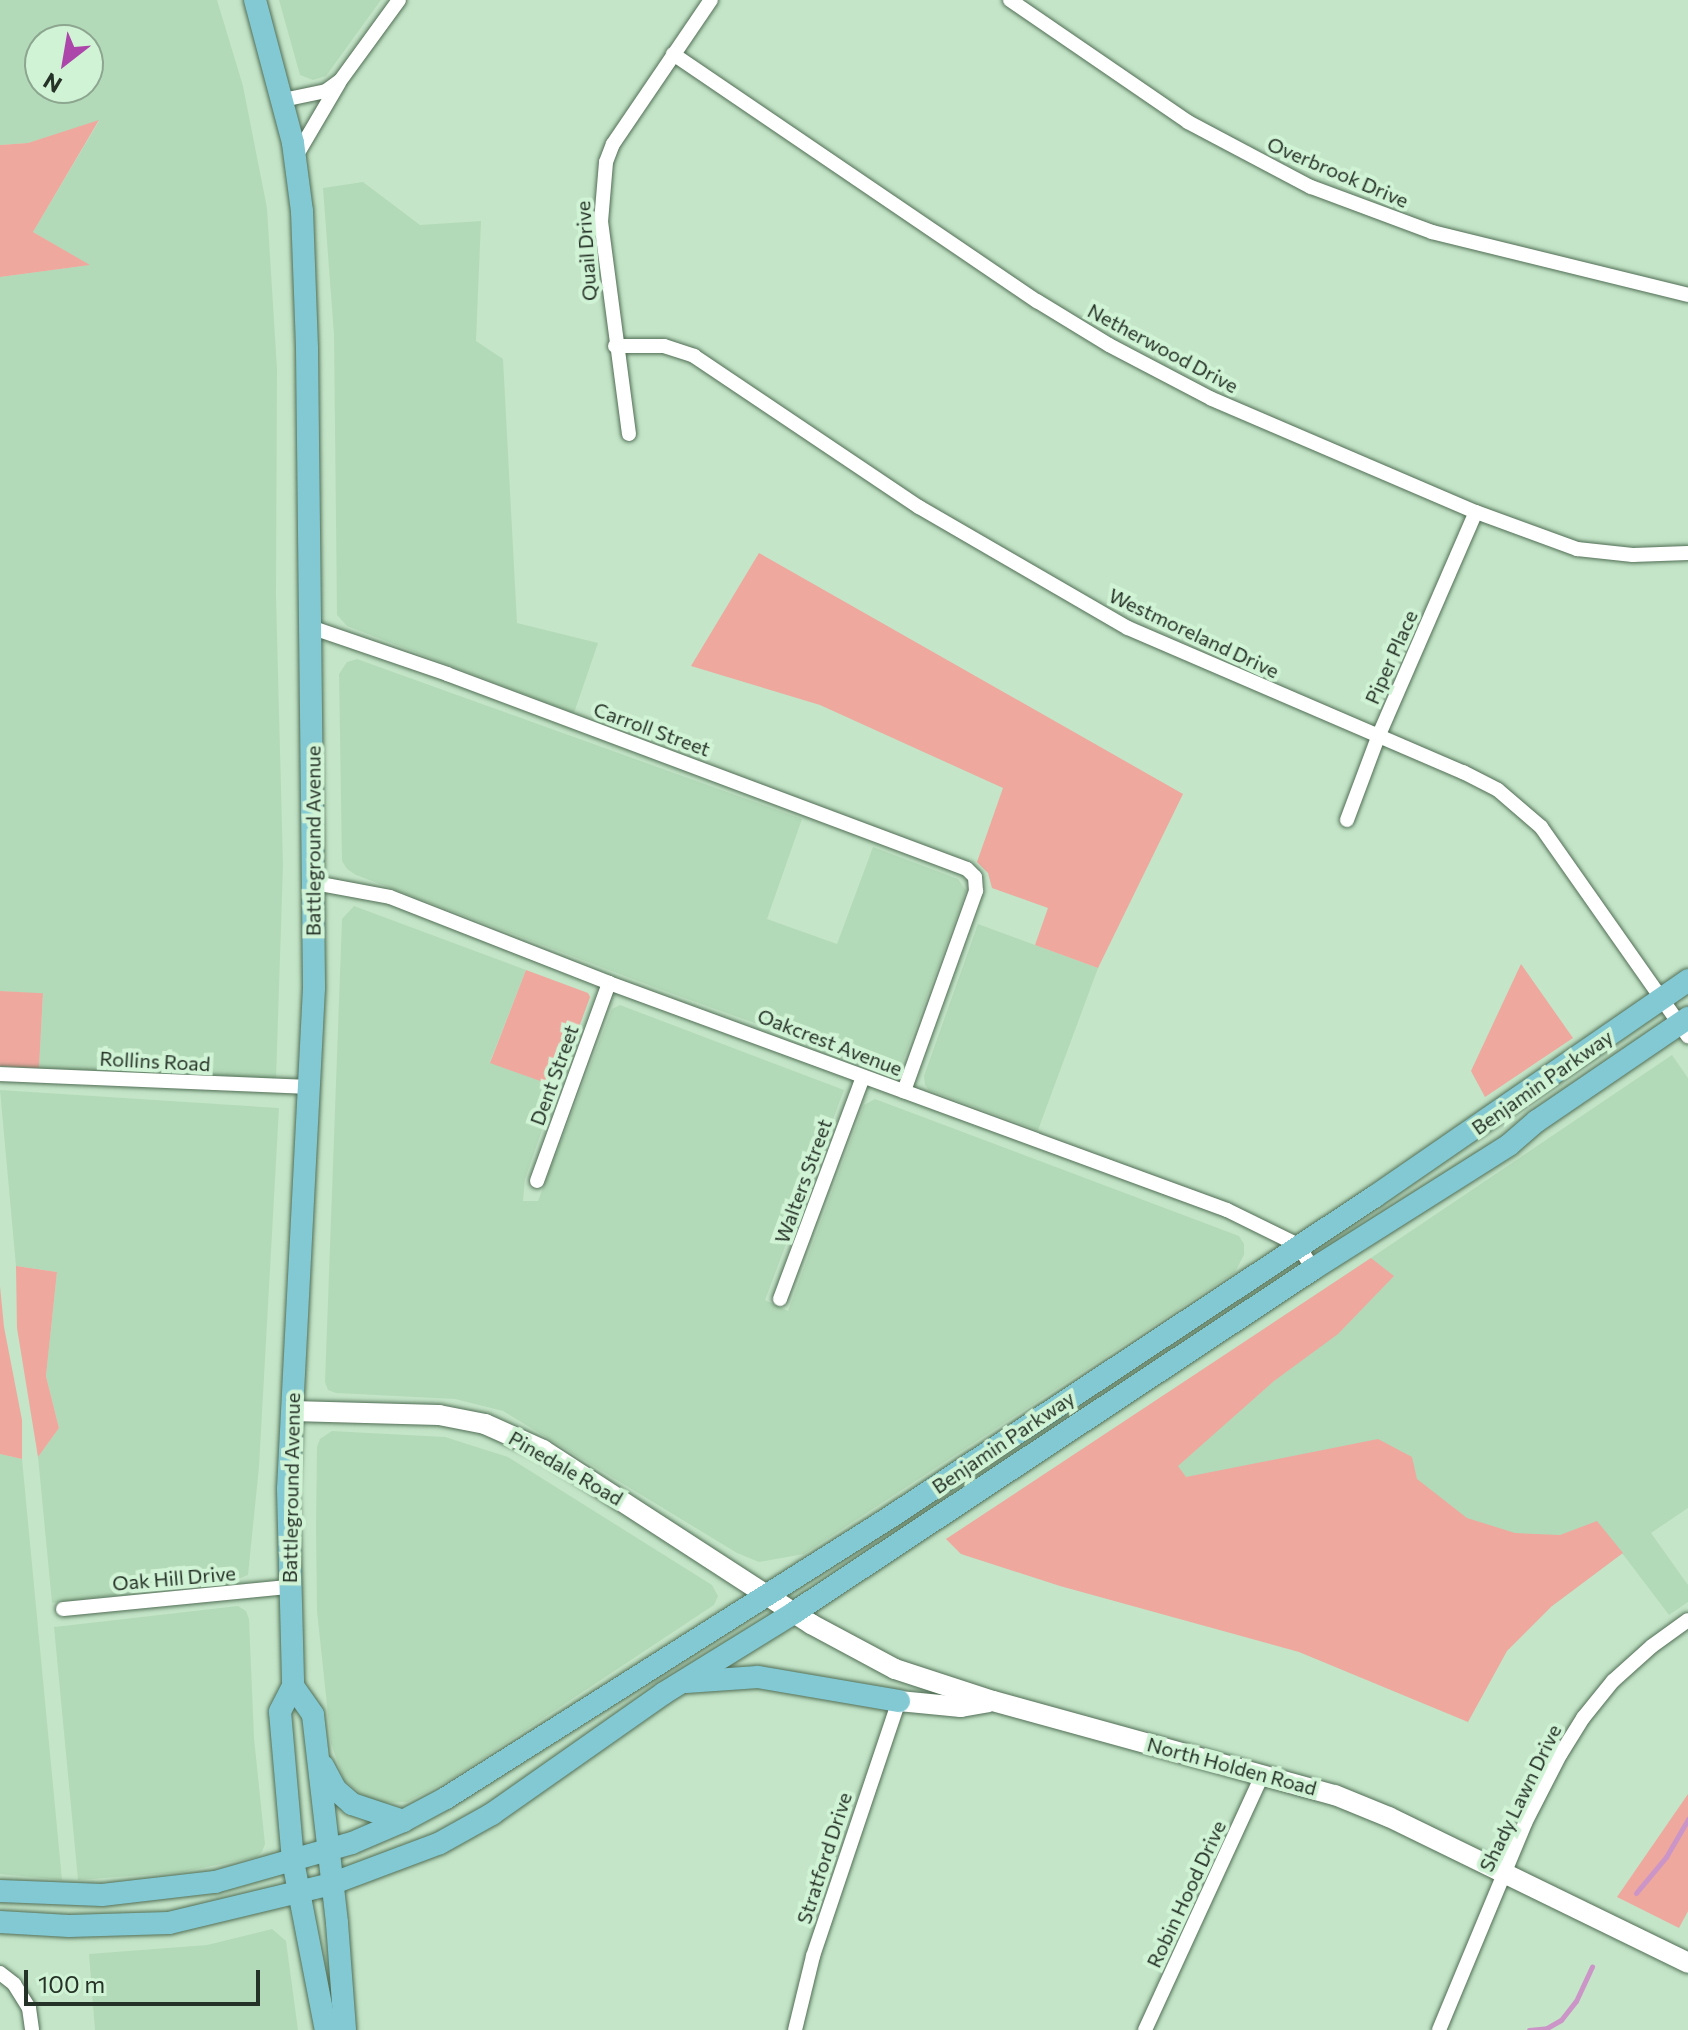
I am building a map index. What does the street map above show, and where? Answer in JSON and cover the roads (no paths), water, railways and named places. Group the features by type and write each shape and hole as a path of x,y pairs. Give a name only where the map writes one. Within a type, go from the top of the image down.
{"main road":[{"name":"Battleground Avenue","path":"255,0 283,100 295,158 302,211 307,334 315,883 309,1087 292,1411 288,1587 293,1686 280,1712 293,1861 326,2030"},
{"name":"Benjamin Parkway","path":"0,1891 67,1895 128,1893 215,1882 328,1851 403,1821 769,1594 1298,1245 1663,1000 1688,980"},
{"name":"Benjamin Parkway","path":"0,1922 69,1926 169,1923 331,1884 407,1858 492,1814 680,1683 795,1612 1313,1269 1509,1145 1587,1086 1685,1026"},
{"name":"Pinedale Road","path":"292,1411 439,1415 485,1424 543,1450 769,1594"},
{"name":"North Holden Road","path":"769,1594 852,1649 895,1669 993,1701 1263,1774 1368,1808 1688,1963"},
{"path":"680,1683 758,1677 899,1701 961,1707 993,1701"},
{"name":"Battleground Avenue","path":"293,1686 313,1715 345,1995 345,2030"},
{"path":"317,1755 335,1789 352,1804 403,1821"}],"street":[{"path":"295,158 340,81 399,0"},
{"name":"Quail Drive","path":"629,434 601,222 606,162 613,144 711,0"},
{"name":"Overbrook Drive","path":"1010,0 1188,122 1311,187 1432,232 1688,295"},
{"name":"Netherwood Drive","path":"673,54 1037,301 1109,345 1212,399 1476,512 1577,549 1633,555 1688,553"},
{"path":"283,100 326,91 340,81"},
{"name":"Westmoreland Drive","path":"615,346 664,346 715,367 919,507 1128,628 1463,772 1522,808 1541,827 1663,1000 1685,1026"},
{"name":"Piper Place","path":"1347,820 1378,737 1476,512"},
{"name":"Carroll Street","path":"310,627 953,862 975,877 976,891 904,1091"},
{"name":"Oakcrest Avenue","path":"315,883 390,897 609,983 1227,1210 1298,1245"},
{"name":"Dent Street","path":"537,1181 609,983"},
{"name":"Rollins Road","path":"0,1074 309,1087"},
{"name":"Walters Street","path":"780,1299 863,1077"},
{"path":"1298,1245 1313,1269"},
{"name":"Oak Hill Drive","path":"63,1609 288,1587"},
{"name":"Shady Lawn Drive","path":"1439,2030 1503,1875 1553,1769 1583,1718 1613,1681 1652,1646 1688,1620"},
{"name":"Stratford Drive","path":"795,2030 813,1956 899,1701"},
{"name":"Robin Hood Drive","path":"1145,2030 1263,1774"},
{"path":"0,1973 14,1984 29,2008 32,2030"}],"waterway":[{"path":"1636,1893 1666,1857 1688,1819"},
{"path":"1529,2030 1547,2028 1561,2020 1576,2001 1592,1967"}]}
